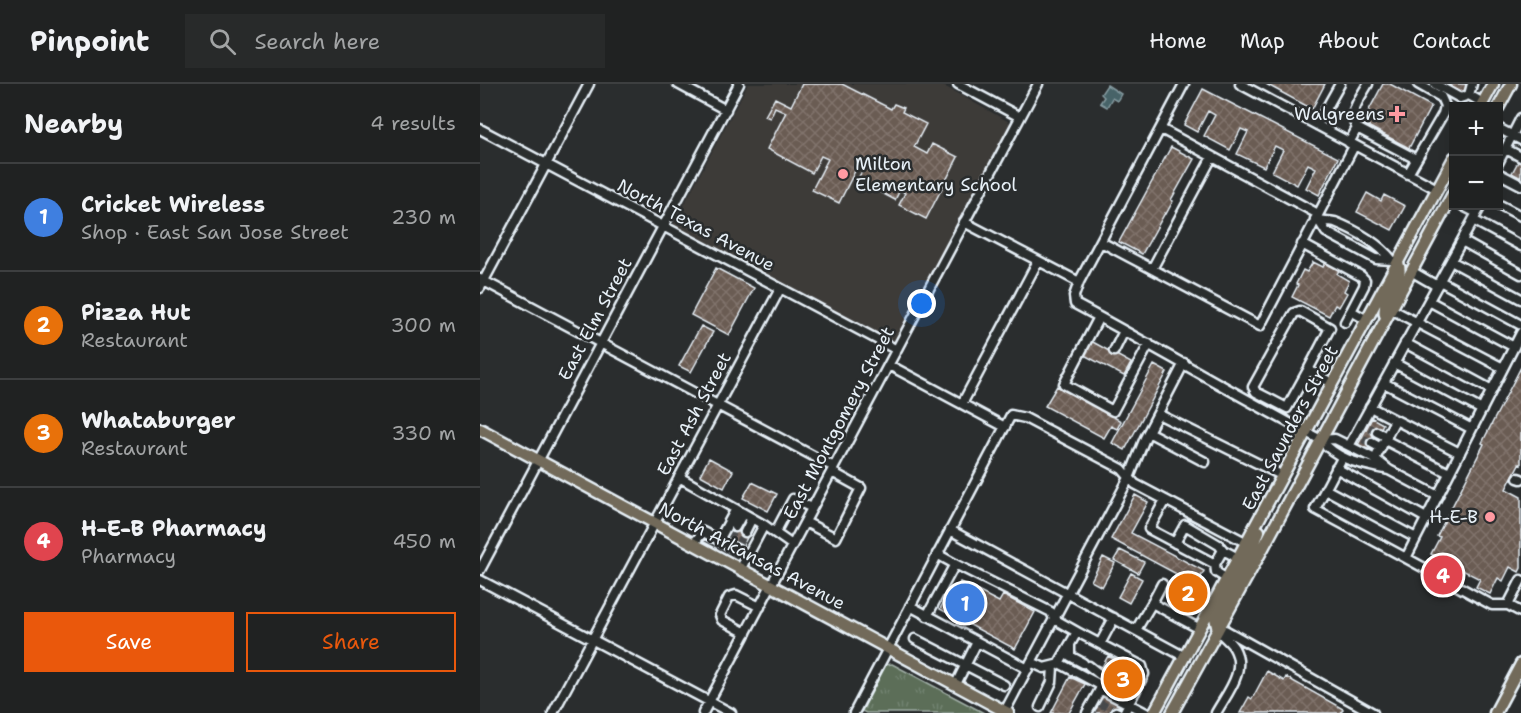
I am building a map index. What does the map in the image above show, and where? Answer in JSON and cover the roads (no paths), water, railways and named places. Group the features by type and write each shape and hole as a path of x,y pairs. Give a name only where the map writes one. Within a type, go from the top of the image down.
{"main road":[{"path":"1484,102 1493,84"},
{"path":"1501,102 1511,84"},
{"name":"East Saunders Street","path":"1154,713 1367,320 1395,261 1449,167"},
{"name":"East Saunders Street","path":"1172,713 1449,202"},
{"path":"1388,314 1383,308 1399,277 1400,268 1395,261"},
{"name":"North Arkansas Avenue","path":"480,429 772,584 1006,712"},
{"path":"1218,630 1215,618 1252,551 1259,533 1260,519"},
{"path":"1495,713 1521,664"}],"street":[{"path":"589,84 481,283 717,406 861,488 836,538 805,522"},
{"path":"678,84 726,110"},
{"name":"East Elm Street","path":"480,570 740,84"},
{"path":"958,84 1020,117"},
{"name":"East Montgomery Street","path":"703,713 1038,84"},
{"path":"1184,84 1079,282 1074,297 1075,303 1184,363 1226,390 1321,440 1331,453 1389,470"},
{"path":"1239,84 1437,189"},
{"path":"1317,126 1340,84"},
{"path":"1368,84 1353,112 1352,121 1357,128 1416,159"},
{"path":"1408,174 1443,114 1445,106 1441,97 1418,84"},
{"path":"1435,84 1460,98 1468,95 1472,84"},
{"path":"1468,95 1478,102"},
{"path":"1502,156 1521,118"},
{"path":"1101,242 1260,326 1318,218 1357,128"},
{"name":"North Texas Avenue","path":"480,129 897,350"},
{"path":"1161,129 1318,218 1332,221 1382,248 1395,261"},
{"path":"1503,130 1521,140"},
{"path":"1506,149 1521,157"},
{"path":"1152,269 1212,157"},
{"path":"1503,176 1521,185"},
{"path":"1503,207 1521,216"},
{"path":"1363,439 1369,428 1370,407 1477,213 1521,246"},
{"path":"1318,218 1326,232 1376,260 1395,261"},
{"path":"964,222 1079,282"},
{"path":"1462,241 1521,273"},
{"path":"1302,244 1362,276 1365,280 1345,322"},
{"path":"962,404 1038,261"},
{"path":"1451,261 1521,299"},
{"path":"1411,272 1438,283 1521,325"},
{"name":"East Ash Street","path":"553,713 780,289"},
{"path":"1429,301 1514,347"},
{"path":"1299,310 1330,328 1308,370 1287,408 1256,392 1253,387 1294,313 1299,310"},
{"path":"1351,311 1367,320"},
{"path":"1388,314 1417,322 1503,368"},
{"path":"1099,317 1064,384 1113,411 1149,344"},
{"path":"1114,351 1125,331"},
{"path":"1406,558 1521,333"},
{"path":"1405,343 1492,390"},
{"path":"1006,712 1129,478 1148,432 1184,363"},
{"path":"1394,363 1482,410"},
{"path":"889,365 1005,427"},
{"path":"1308,370 1332,383"},
{"path":"1384,383 1472,429"},
{"path":"1263,410 1269,398"},
{"path":"1370,407 1460,453"},
{"path":"1158,414 1283,476"},
{"path":"854,713 1011,415 1025,418 1122,470 1135,484 1246,543"},
{"path":"1375,459 1395,420"},
{"path":"1369,428 1384,441 1449,473"},
{"path":"1148,432 1205,462"},
{"path":"1321,440 1335,439 1375,459 1389,470 1438,496"},
{"path":"1349,446 1363,439 1384,441"},
{"path":"1342,458 1315,508 1492,605 1508,605 1521,612"},
{"path":"1336,468 1426,518"},
{"path":"679,477 764,525 792,545"},
{"path":"1325,489 1416,538"},
{"path":"775,533 793,499 812,508"},
{"path":"1165,500 1149,529 1215,564"},
{"path":"735,527 739,511"},
{"path":"724,541 739,511"},
{"path":"745,532 752,518"},
{"path":"741,568 764,525"},
{"path":"1175,543 1185,525 1238,558"},
{"path":"950,530 1185,657"},
{"path":"694,543 703,532 737,547 748,555"},
{"path":"1223,549 1215,564 1216,572 1227,579"},
{"path":"937,554 1052,612 1054,619 1142,666 1144,674 1129,704 1119,713"},
{"path":"927,616 955,564"},
{"path":"480,580 731,713"},
{"path":"1508,605 1521,580"},
{"path":"1136,630 1162,584"},
{"path":"746,633 723,620 720,615 729,597 736,595 760,607"},
{"path":"1152,603 1200,629"},
{"path":"910,606 977,642 1030,666 1044,668 1056,665 1102,686 1090,712"},
{"path":"1100,644 1114,618"},
{"path":"1216,713 1237,677 1239,662 1233,646 1218,630"},
{"path":"1218,630 1225,630 1374,713"},
{"path":"1040,707 1052,682 1056,665 1077,632"},
{"path":"915,639 1004,685"},
{"path":"956,684 977,642"},
{"path":"1070,642 1070,656 1135,692"},
{"path":"1100,689 1146,713"}],"water":[{"path":"1107,85 1121,94 1117,101 1112,98 1107,107 1100,103 1104,97 1101,94"}],"tunnel":[{"path":"1369,428 1377,432"},
{"path":"1363,439 1372,443"},
{"path":"728,539 735,527"},
{"path":"738,545 745,532"},
{"path":"1099,703 1116,712"}],"place":[{"name":"Walgreens","path":"1397,114"},
{"name":"Milton Elementary School","path":"843,174"},
{"name":"H-E-B","path":"1490,517"},
{"name":"H-E-B Pharmacy","path":"1443,575"},
{"name":"Pizza Hut","path":"1188,593"},
{"name":"Cricket Wireless","path":"965,603"},
{"name":"Whataburger","path":"1123,679"}]}
